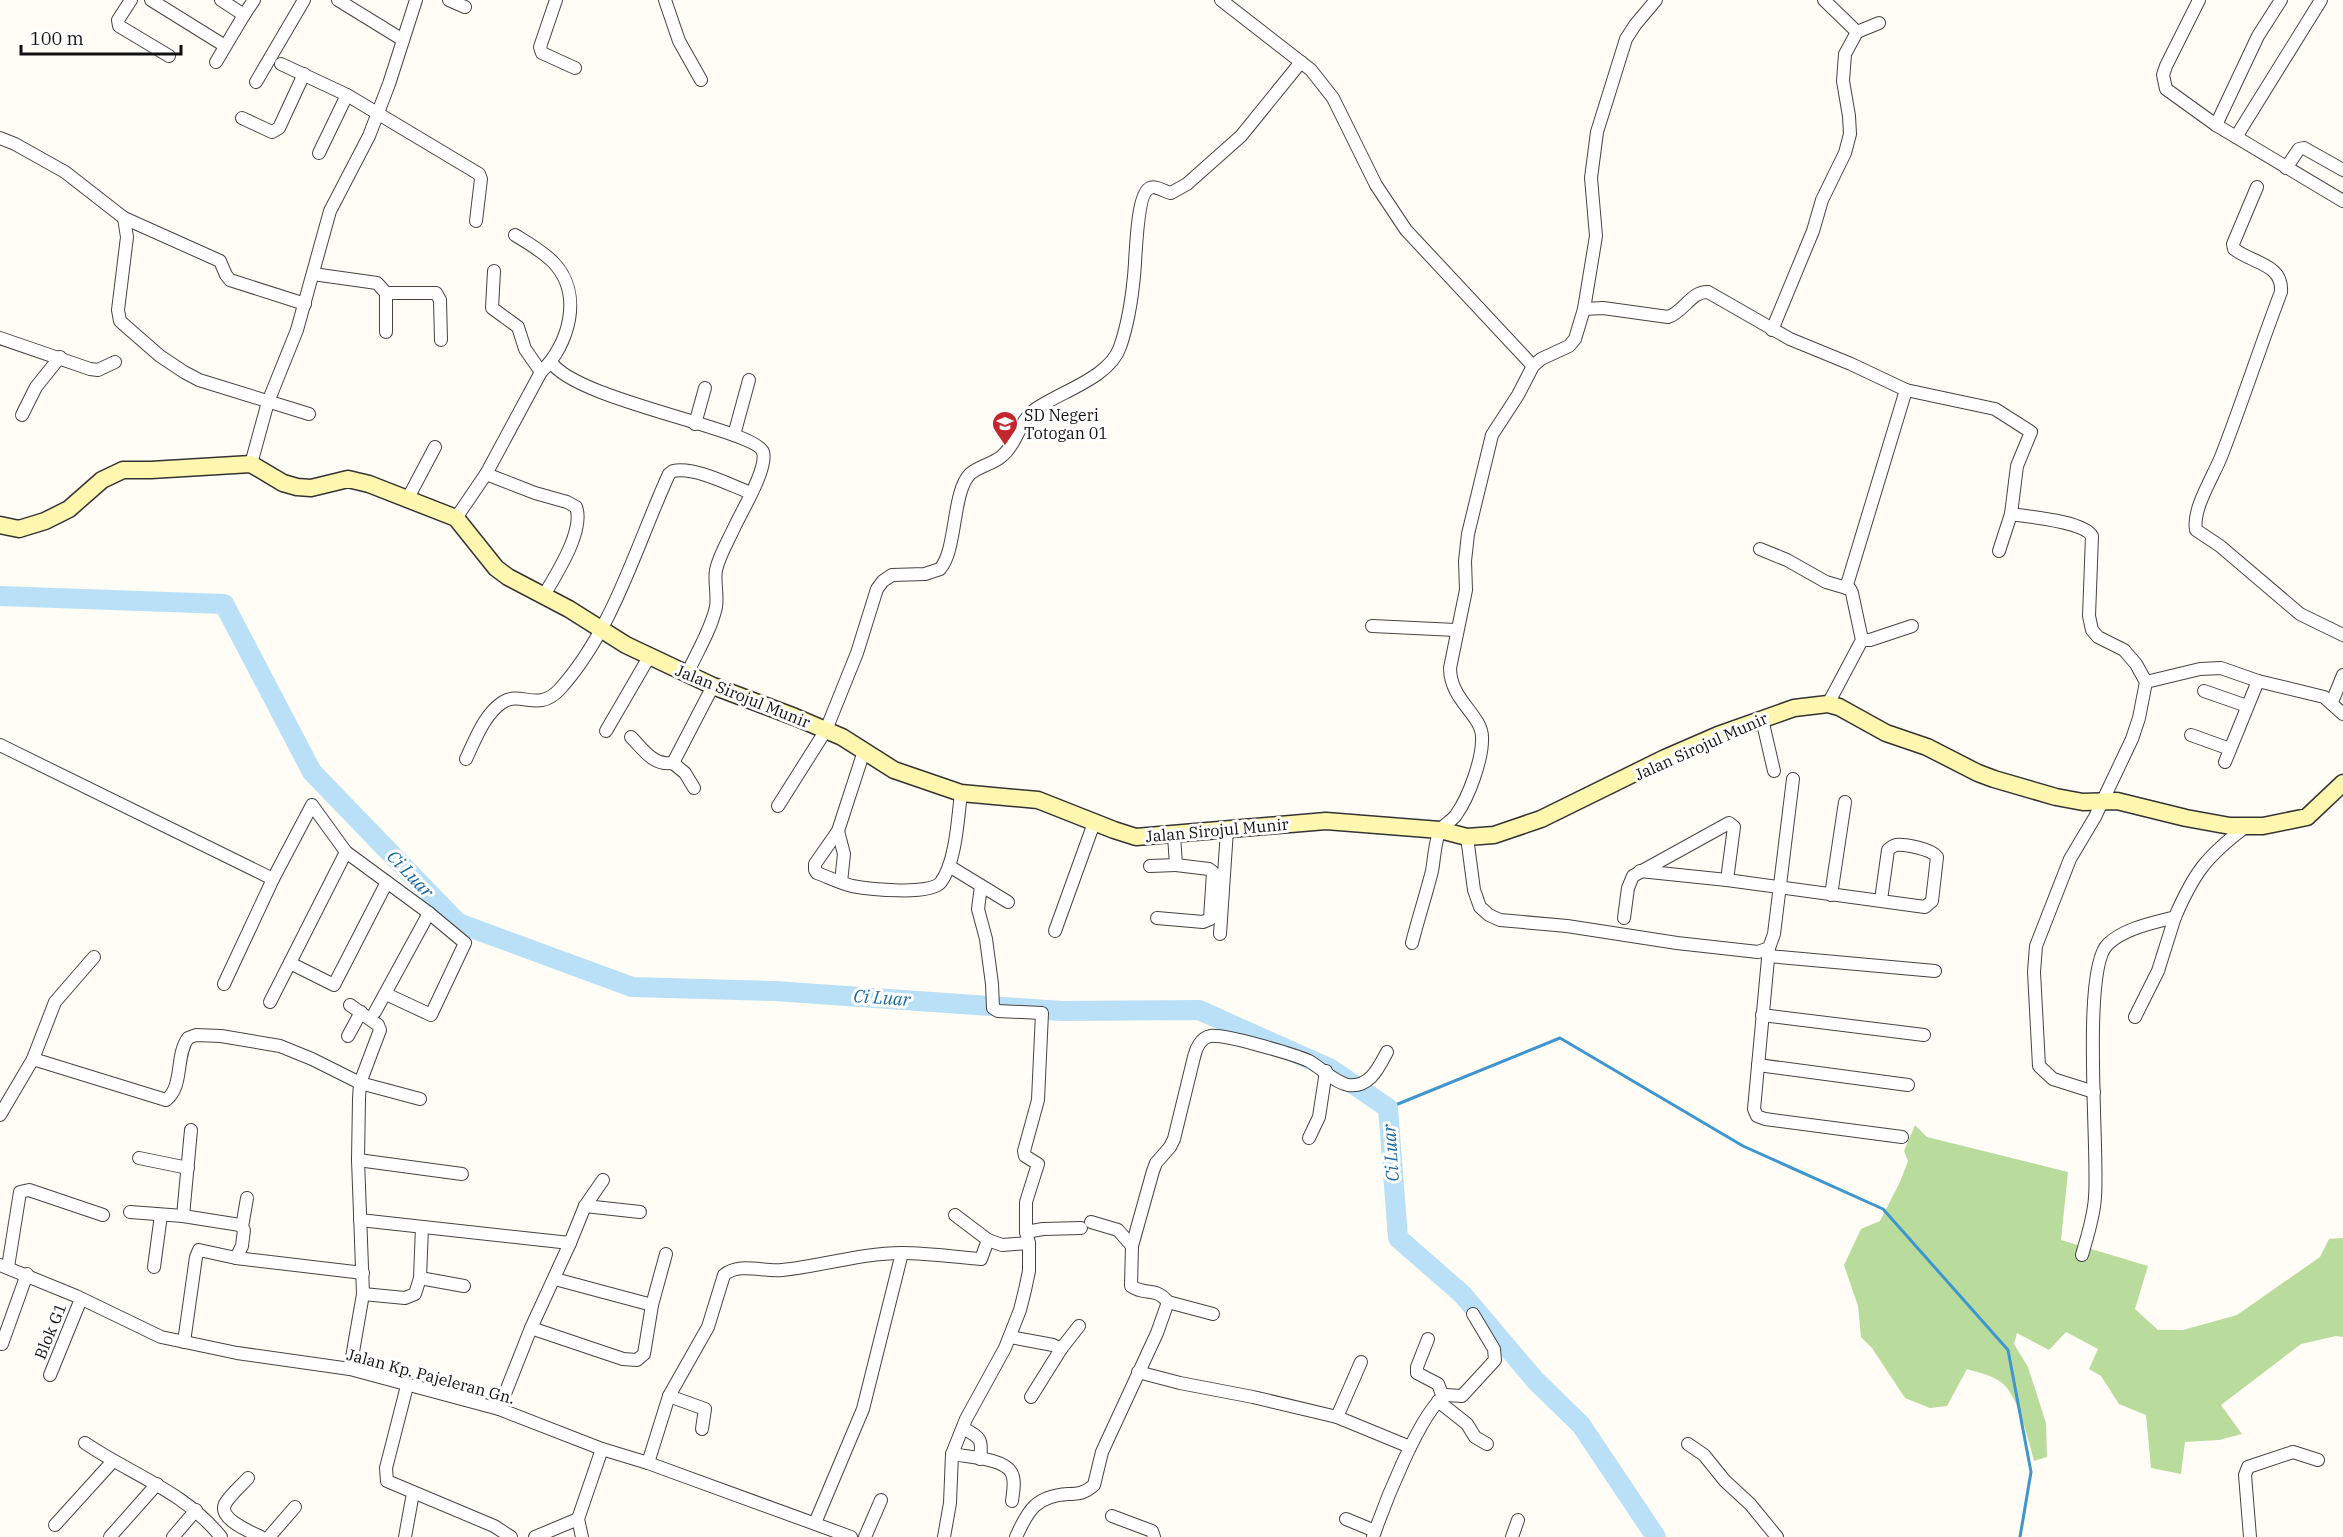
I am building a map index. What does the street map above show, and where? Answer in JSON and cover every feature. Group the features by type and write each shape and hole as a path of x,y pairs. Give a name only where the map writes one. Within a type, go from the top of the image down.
{"street":[{"path":"131,0 118,20 119,26 169,56"},
{"path":"151,0 225,46"},
{"path":"221,0 244,15"},
{"path":"216,62 254,0"},
{"path":"256,82 304,0"},
{"path":"338,0 403,40"},
{"path":"0,525 26,528 64,512 102,480 118,471 250,464 268,402 290,350 305,304 330,211 360,155 389,84 416,0"},
{"path":"449,0 465,7"},
{"path":"556,0 540,47 542,53 575,68"},
{"path":"665,0 679,41 701,80"},
{"path":"1221,0 1311,70 1334,98 1376,185 1406,230 1533,366"},
{"path":"1412,943 1432,871 1440,830 1456,815 1479,765 1482,742 1480,727 1457,695 1450,675 1456,630 1466,590 1465,561 1468,534 1492,435 1518,395 1533,366 1541,359 1569,346 1575,339 1584,309 1596,237 1591,178 1597,132 1626,39 1656,0"},
{"path":"1824,0 1857,32"},
{"path":"2199,0 2166,66 2163,84 2170,93 2216,126 2343,201"},
{"path":"2216,126 2258,36 2281,0"},
{"path":"2236,137 2321,0"},
{"path":"1772,330 1813,231 1822,200 1845,153 1850,134 1842,71 1845,54 1857,32 1879,23"},
{"path":"778,806 825,730 857,653 873,598 883,581 892,575 925,574 940,569 948,554 961,496 970,474 1002,456 1015,441 1033,411 1101,372 1119,349 1134,277 1138,220 1144,194 1148,188 1153,187 1171,193 1187,184 1241,136 1301,62"},
{"path":"280,64 347,95 480,175 476,221"},
{"path":"242,118 272,132 276,131 304,74"},
{"path":"319,153 347,95"},
{"path":"0,138 65,172 124,218 218,259 223,264 230,280 305,304"},
{"path":"2286,168 2300,149 2304,148 2343,170"},
{"path":"2257,188 2233,244 2234,249 2277,273 2282,280 2281,292 2221,458 2203,498 2197,517 2196,530 2220,546 2300,614 2343,635"},
{"path":"124,218 127,237 118,310 120,321 160,356 199,380 309,414"},
{"path":"456,518 486,474 541,372 551,362 564,342 568,325 570,309 568,294 564,280 554,263 514,235"},
{"path":"494,271 492,308 515,324 525,349 541,372"},
{"path":"313,274 380,284 386,293 386,332"},
{"path":"1584,309 1603,308 1668,317 1674,315 1697,293 1708,292 1733,304 1772,330 1906,390 1995,409 2028,430 2031,435 2023,448 2014,477 2011,514 1999,551"},
{"path":"386,293 436,293 440,300 441,340"},
{"path":"0,338 98,370 115,362"},
{"path":"22,415 36,387 60,357"},
{"path":"551,362 569,377 694,424 734,435 759,446 763,453 761,471 716,568 715,609 687,674"},
{"path":"734,435 749,380"},
{"path":"694,424 705,388"},
{"path":"1846,588 1906,390"},
{"path":"408,498 435,447"},
{"name":"Jalan Sirojul Munir","path":"250,464 283,483 297,487 311,488 350,479 408,498 456,518 496,568 543,597 569,609 649,657 712,686 825,730 894,770 961,793 1038,800 1136,837 1326,821 1440,830 1467,837 1494,835 1541,819 1665,758 1762,719 1794,708 1828,704"},
{"path":"466,759 493,711 505,700 519,699 536,702 549,698 569,677 601,629 669,474 683,470 751,493"},
{"path":"486,474 525,489 567,501 576,507 578,519 571,543 543,597"},
{"path":"2011,514 2082,527 2089,531 2092,536 2089,616 2092,630 2098,637 2124,650 2136,664 2146,682 2132,739 2101,803 2070,859 2040,934 2034,965 2039,1065 2053,1079 2094,1092"},
{"path":"1760,549 1787,560 1826,582 1850,589 1855,601 1862,640 1828,704 1839,707 1886,733 1927,747 1978,773 2056,797 2101,803 2116,801 2186,818 2244,828 2310,816 2343,783"},
{"path":"1372,626 1456,630"},
{"path":"1862,640 1870,640 1912,626"},
{"path":"606,731 649,657"},
{"path":"2146,682 2211,667 2221,668 2258,681 2324,697 2343,714"},
{"path":"2332,702 2343,675"},
{"path":"2225,762 2258,681"},
{"path":"673,763 712,686"},
{"path":"2204,691 2247,706"},
{"path":"1762,719 1774,771"},
{"path":"2192,735 2230,749"},
{"path":"631,737 654,760 665,764 673,763 685,773 694,788"},
{"path":"0,745 273,879"},
{"path":"864,751 838,831 814,867 817,873 851,886 930,889 940,884 949,866 961,793"},
{"path":"1793,779 1781,888 1774,934 1768,952 1754,1109 1757,1116 1765,1119 1902,1137"},
{"path":"1831,895 1845,802"},
{"path":"224,984 273,879 312,805 346,852 429,913 465,943 431,1015 386,994"},
{"path":"1055,931 1094,823"},
{"path":"1624,918 1630,881 1640,871 1729,823 1734,827 1727,880"},
{"path":"2135,1017 2158,971 2187,888 2202,866 2244,828"},
{"path":"1220,934 1227,830"},
{"path":"838,831 844,854 842,882"},
{"path":"1174,835 1176,865"},
{"path":"1467,837 1474,890 1480,907 1489,915 1500,920 1935,971"},
{"path":"1640,871 1727,880 1925,907 1932,901 1937,857 1934,853 1929,850 1896,845 1891,847 1888,850 1881,900"},
{"path":"270,1002 346,852"},
{"path":"1674,875 1676,852"},
{"path":"1150,866 1176,865 1209,869 1213,872 1210,919 1203,922 1157,918"},
{"path":"949,866 1008,902"},
{"path":"290,963 333,985 387,882"},
{"path":"944,1537 950,1503 952,1454 1010,1336 1025,1290 1029,1271 1026,1199 1038,1164 1025,1156 1024,1151 1038,1100 1042,1014 998,1011 993,1008 992,984 978,909 981,886"},
{"path":"375,1012 429,913"},
{"path":"2082,1256 2095,1197 2095,992 2100,956 2107,945 2119,937 2135,929 2175,917"},
{"path":"0,1114 33,1059 55,1002 94,957"},
{"path":"348,1036 356,1009 378,1025 380,1033 360,1083 358,1160 363,1294 350,1369"},
{"path":"1762,1015 1924,1035"},
{"path":"33,1059 166,1100 172,1095 176,1086 181,1050 188,1038 196,1035 221,1036 280,1046 360,1083 420,1099"},
{"path":"1213,1314 1168,1302 1158,1292 1139,1290 1131,1286 1132,1246 1156,1163 1170,1147 1197,1048 1205,1039 1216,1036 1277,1049 1308,1061 1339,1081 1355,1084 1376,1075 1387,1052"},
{"path":"1758,1065 1908,1085"},
{"path":"1309,1138 1319,1117 1326,1071"},
{"path":"183,1216 191,1130"},
{"path":"139,1158 188,1168"},
{"path":"358,1160 462,1174"},
{"path":"499,1409 531,1328 555,1279 585,1206 603,1180"},
{"path":"4,1266 22,1190 29,1190 103,1215"},
{"path":"236,1258 243,1242 242,1227 247,1198"},
{"path":"585,1206 640,1212"},
{"path":"130,1212 183,1216 235,1223 242,1227"},
{"path":"154,1267 161,1215"},
{"path":"955,1215 988,1240 1002,1245 1027,1238 1044,1229 1086,1225 1118,1230 1132,1246"},
{"path":"360,1220 570,1243"},
{"path":"363,1294 410,1297 415,1294 420,1278 422,1227"},
{"path":"648,1463 669,1396 708,1327 724,1275 729,1270 736,1268 781,1270 902,1253 981,1259 988,1240"},
{"path":"184,1342 197,1251 202,1250 236,1258 363,1273"},
{"path":"815,1523 863,1409 902,1253"},
{"path":"531,1328 633,1361 644,1354 652,1305 666,1254"},
{"name":"Jalan Kp. Pajeleran Gn.","path":"4,1266 81,1299 147,1332 237,1353 350,1369 499,1409 602,1449 648,1463 815,1523 844,1536"},
{"path":"2,1344 27,1275"},
{"path":"420,1278 464,1286"},
{"path":"555,1279 652,1305"},
{"name":"Blok G1","path":"50,1375 81,1299"},
{"path":"1016,1537 1027,1513 1037,1502 1056,1495 1080,1494 1094,1485 1102,1452 1157,1333 1168,1302"},
{"path":"1440,1399 1462,1396 1495,1360 1494,1349 1473,1314"},
{"path":"1032,1397 1061,1349 1079,1326"},
{"path":"1010,1336 1053,1345 1061,1349"},
{"path":"1346,1519 1374,1535 1410,1447 1440,1399 1438,1384 1417,1373 1417,1367 1428,1339"},
{"path":"1336,1417 1361,1362"},
{"path":"1138,1372 1336,1417 1410,1447"},
{"path":"407,1386 385,1475 387,1481 494,1527 511,1537"},
{"path":"669,1396 706,1410 702,1429"},
{"path":"1440,1399 1462,1419 1475,1437 1487,1444"},
{"path":"963,1428 978,1436 981,1442 980,1459"},
{"path":"85,1443 157,1484 196,1510 221,1537"},
{"path":"1688,1444 1704,1455 1777,1537"},
{"path":"582,1537 578,1519 602,1449"},
{"path":"2250,1537 2245,1475 2248,1467 2293,1452 2318,1460"},
{"path":"952,1454 1003,1464 1014,1479 1012,1501"},
{"path":"56,1525 113,1461"},
{"path":"248,1478 227,1501 224,1512 234,1522 261,1537"},
{"path":"110,1537 157,1484"},
{"path":"405,1537 413,1493"},
{"path":"865,1537 881,1500"},
{"path":"268,1537 295,1508"},
{"path":"173,1537 196,1510"},
{"path":"1112,1516 1146,1527 1155,1537"},
{"path":"535,1537 578,1519"},
{"path":"1512,1537 1518,1520"}],"green space":[{"path":"1915,1125 1927,1137 2068,1172 2061,1240 2148,1266 2135,1309 2158,1330 2183,1330 2237,1315 2320,1257 2329,1239 2343,1238 2343,1337 2336,1336 2301,1344 2221,1405 2242,1434 2219,1440 2185,1442 2181,1474 2151,1468 2146,1415 2119,1404 2101,1376 2089,1369 2098,1349 2066,1332 2049,1350 2017,1333 2014,1344 2028,1367 2046,1423 2047,1457 2034,1461 2022,1419 2013,1398 2002,1383 1990,1376 1967,1369 1947,1406 1930,1408 1905,1398 1872,1348 1861,1337 1858,1306 1844,1265 1861,1229 1880,1221 1900,1182 1908,1161 1904,1151"}],"waterway":[{"name":"Ci Luar","path":"0,596 224,604 312,772 458,923 632,987 775,991 1061,1011 1199,1010 1331,1069 1388,1108 1398,1238 1462,1294 1535,1380 1581,1425 1656,1537"},
{"path":"1388,1108 1560,1038 1743,1146 1883,1209 2008,1350 2031,1472 2020,1537"}],"place":[{"name":"SD Negeri Totogan 01","path":"1005,447"}]}
